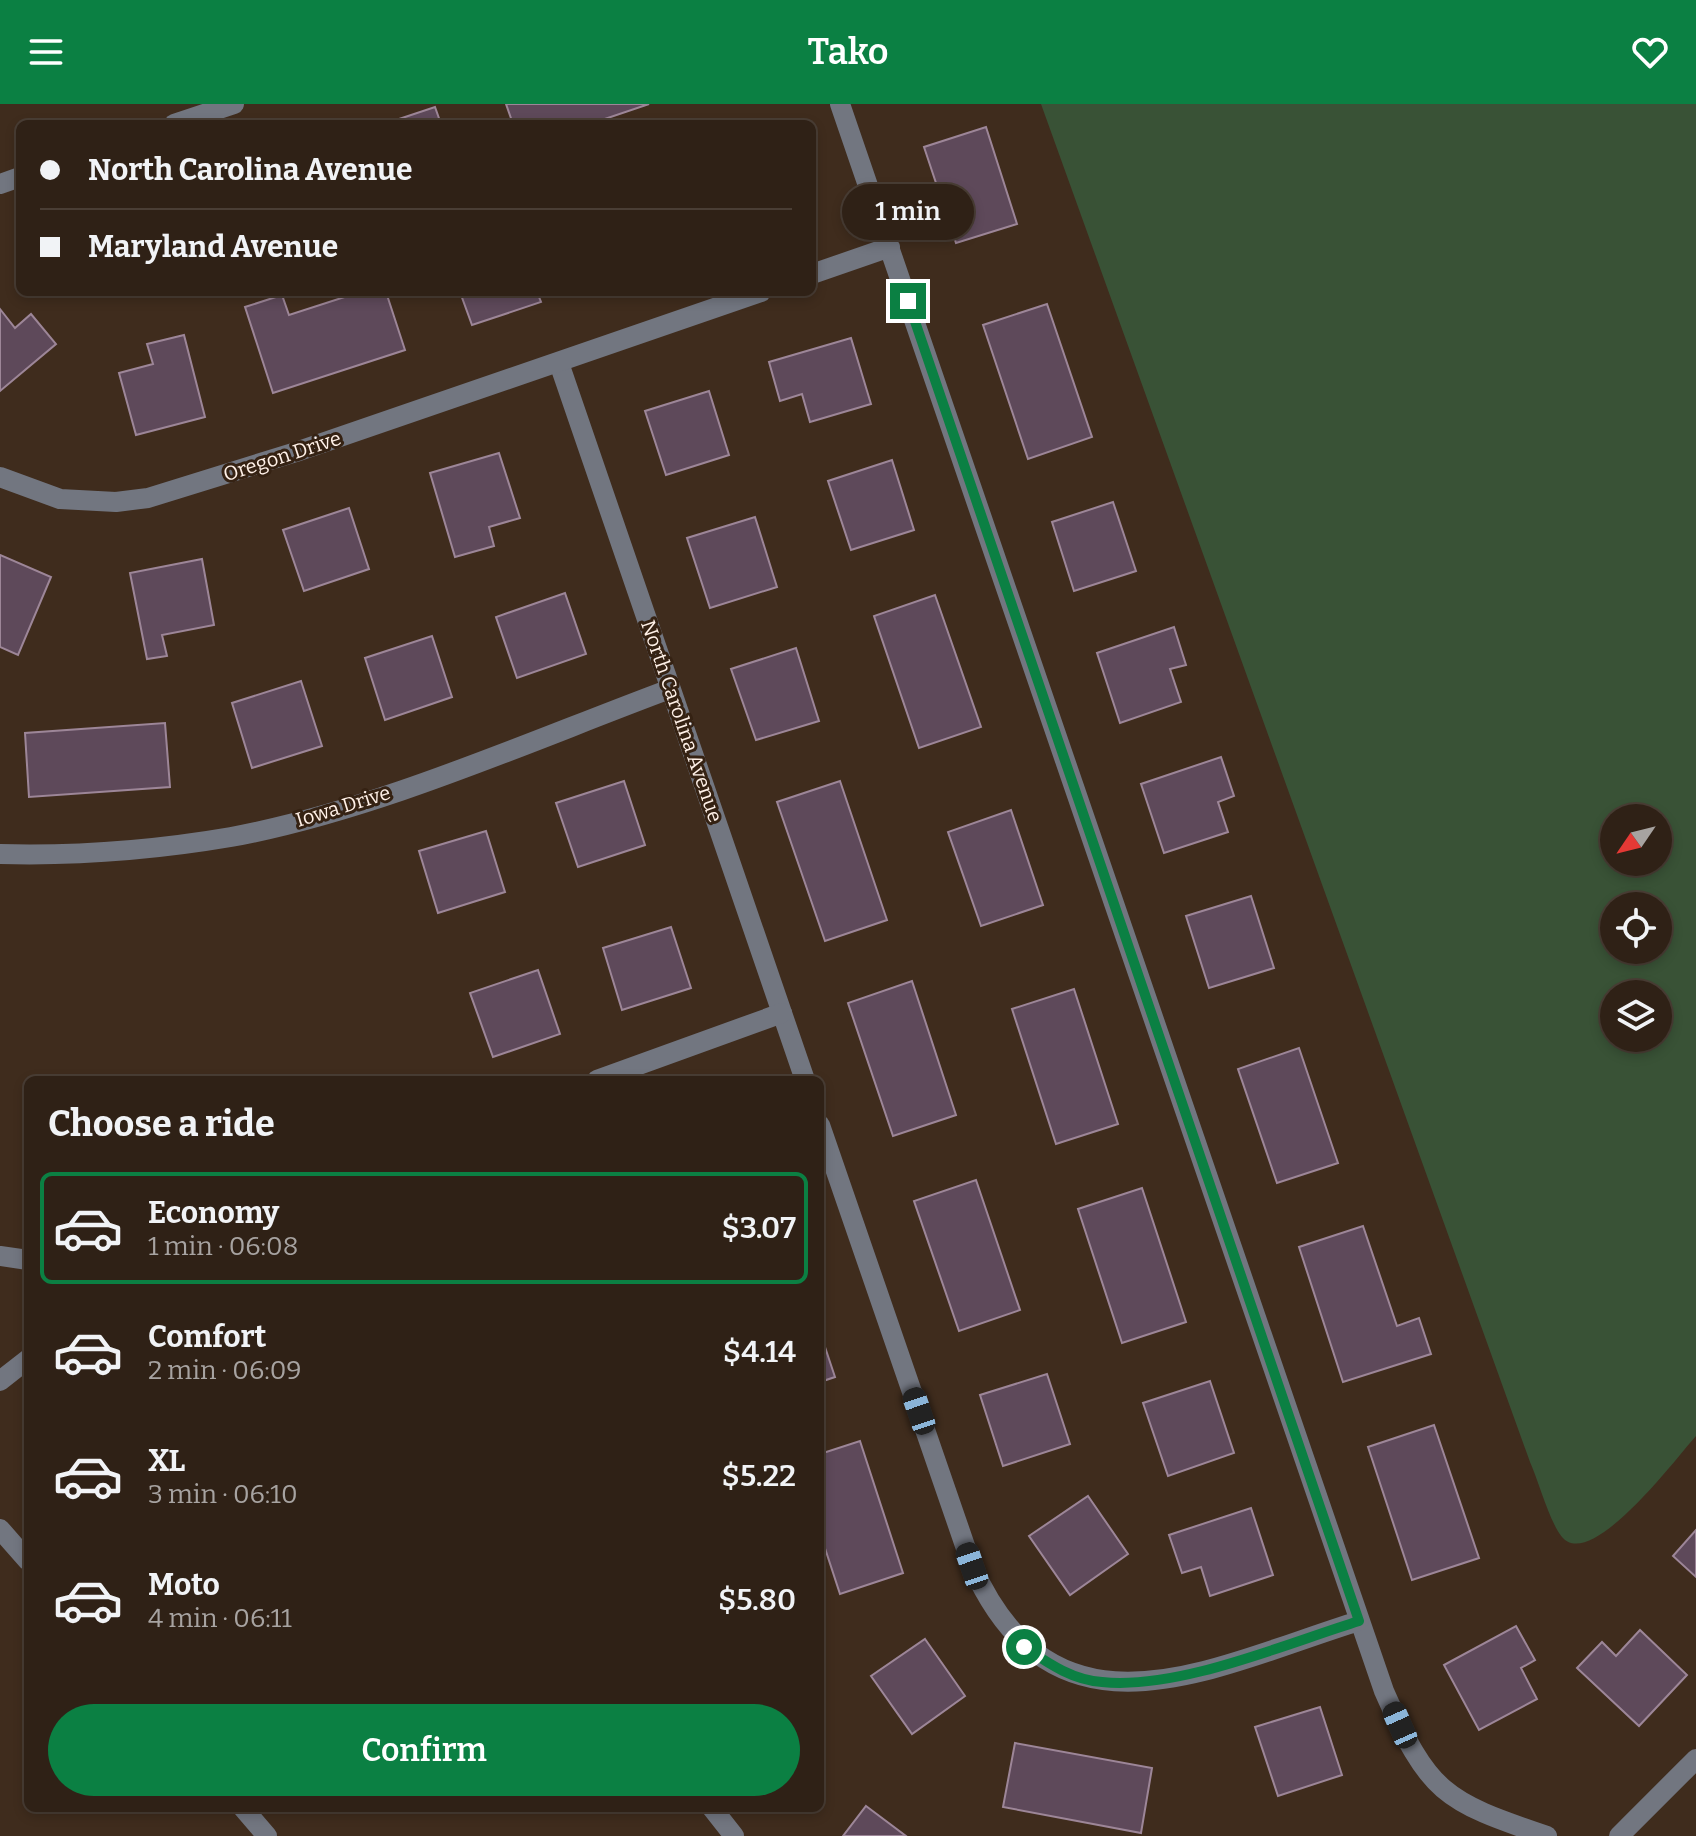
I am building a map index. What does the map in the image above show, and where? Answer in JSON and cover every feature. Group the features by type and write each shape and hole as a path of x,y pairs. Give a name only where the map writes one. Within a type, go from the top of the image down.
{"street":[{"path":"186,120 234,104"},
{"path":"840,104 1359,1621 1400,1725 1429,1776 1450,1796 1479,1812 1547,1836"},
{"path":"816,273 890,247"},
{"name":"Oregon Drive","path":"0,477 60,499 116,502 148,498 270,461 750,296"},
{"name":"North Carolina Avenue","path":"559,363 804,1076"},
{"name":"Iowa Drive","path":"0,854 144,849 233,836 321,814 404,788 670,689"},
{"path":"608,1076 782,1013"},
{"path":"824,1137 972,1566 990,1603 1024,1647 1074,1676 1100,1682 1127,1682 1186,1674 1359,1621"},
{"path":"0,1256 24,1259"},
{"path":"0,1381 24,1362"},
{"path":"0,1529 24,1556"},
{"path":"1619,1836 1696,1759"},
{"path":"246,1812 267,1836"},
{"path":"715,1812 734,1836"}],"green space":[{"path":"1041,104 1696,104 1696,1436 1633,1508 1592,1539 1575,1544 1562,1537 1549,1512"}],"building":[{"path":"506,104 649,104 602,120 512,120"},
{"path":"435,107 440,120 396,120"},
{"path":"986,127 1017,224 956,243 924,147"},
{"path":"282,296 289,315 348,296 387,296 405,350 273,393 245,307"},
{"path":"461,296 539,296 541,302 472,325"},
{"path":"1047,304 1092,437 1028,459 983,325"},
{"path":"0,309 15,328 31,314 56,344 0,391"},
{"path":"184,335 205,417 136,435 119,373 153,364 147,344"},
{"path":"851,338 871,404 810,422 802,394 780,401 769,362"},
{"path":"709,391 729,455 666,475 645,411"},
{"path":"499,453 520,518 489,527 494,546 455,557 430,473"},
{"path":"892,460 914,530 851,550 828,481"},
{"path":"1113,502 1136,571 1074,591 1052,522"},
{"path":"349,508 369,569 304,591 283,530"},
{"path":"755,517 777,587 710,608 687,538"},
{"path":"0,555 51,577 18,655 0,647"},
{"path":"202,559 214,625 162,635 167,656 147,659 130,573"},
{"path":"565,593 586,654 517,678 496,617"},
{"path":"935,595 981,727 919,748 874,616"},
{"path":"1174,627 1186,665 1170,669 1181,702 1120,723 1097,653"},
{"path":"432,636 452,697 385,720 365,658"},
{"path":"796,648 819,721 756,740 731,669"},
{"path":"301,681 322,746 252,768 232,703"},
{"path":"165,723 170,787 29,797 25,733"},
{"path":"1221,757 1234,796 1218,802 1228,832 1164,853 1141,784"},
{"path":"624,781 645,845 578,867 556,803"},
{"path":"840,781 887,920 825,941 777,802"},
{"path":"1011,810 1043,905 981,926 948,832"},
{"path":"486,831 505,892 438,913 419,851"},
{"path":"1251,896 1274,968 1209,988 1186,916"},
{"path":"671,927 691,988 622,1010 603,948"},
{"path":"538,970 560,1034 493,1057 470,993"},
{"path":"912,981 956,1115 893,1136 848,1003"},
{"path":"1074,989 1118,1124 1056,1144 1012,1009"},
{"path":"1299,1048 1338,1163 1277,1183 1238,1069"},
{"path":"976,1180 1020,1310 959,1331 914,1201"},
{"path":"1142,1188 1186,1322 1122,1343 1078,1209"},
{"path":"1363,1226 1397,1326 1419,1318 1431,1354 1343,1382 1299,1247"},
{"path":"824,1344 835,1377 824,1381"},
{"path":"1047,1374 1070,1444 1003,1466 980,1395"},
{"path":"1210,1381 1234,1453 1168,1476 1143,1403"},
{"path":"1434,1425 1479,1558 1412,1580 1368,1447"},
{"path":"860,1441 903,1573 840,1594 824,1545 824,1453"},
{"path":"1088,1496 1128,1554 1070,1595 1029,1536"},
{"path":"1251,1508 1273,1575 1210,1596 1201,1567 1182,1573 1169,1535"},
{"path":"1696,1530 1696,1577 1673,1556"},
{"path":"1516,1626 1535,1660 1521,1668 1537,1699 1479,1730 1444,1665"},
{"path":"1640,1630 1687,1675 1639,1726 1577,1668 1602,1642 1616,1656"},
{"path":"925,1639 965,1696 912,1734 871,1676"},
{"path":"1320,1707 1342,1775 1278,1796 1255,1727"},
{"path":"1015,1743 1152,1768 1141,1833 1003,1807"},
{"path":"866,1806 906,1836 843,1836"}],"route":[{"path":"908,301 1359,1621 1186,1674 1127,1682 1100,1682 1074,1676 1024,1647"}]}
